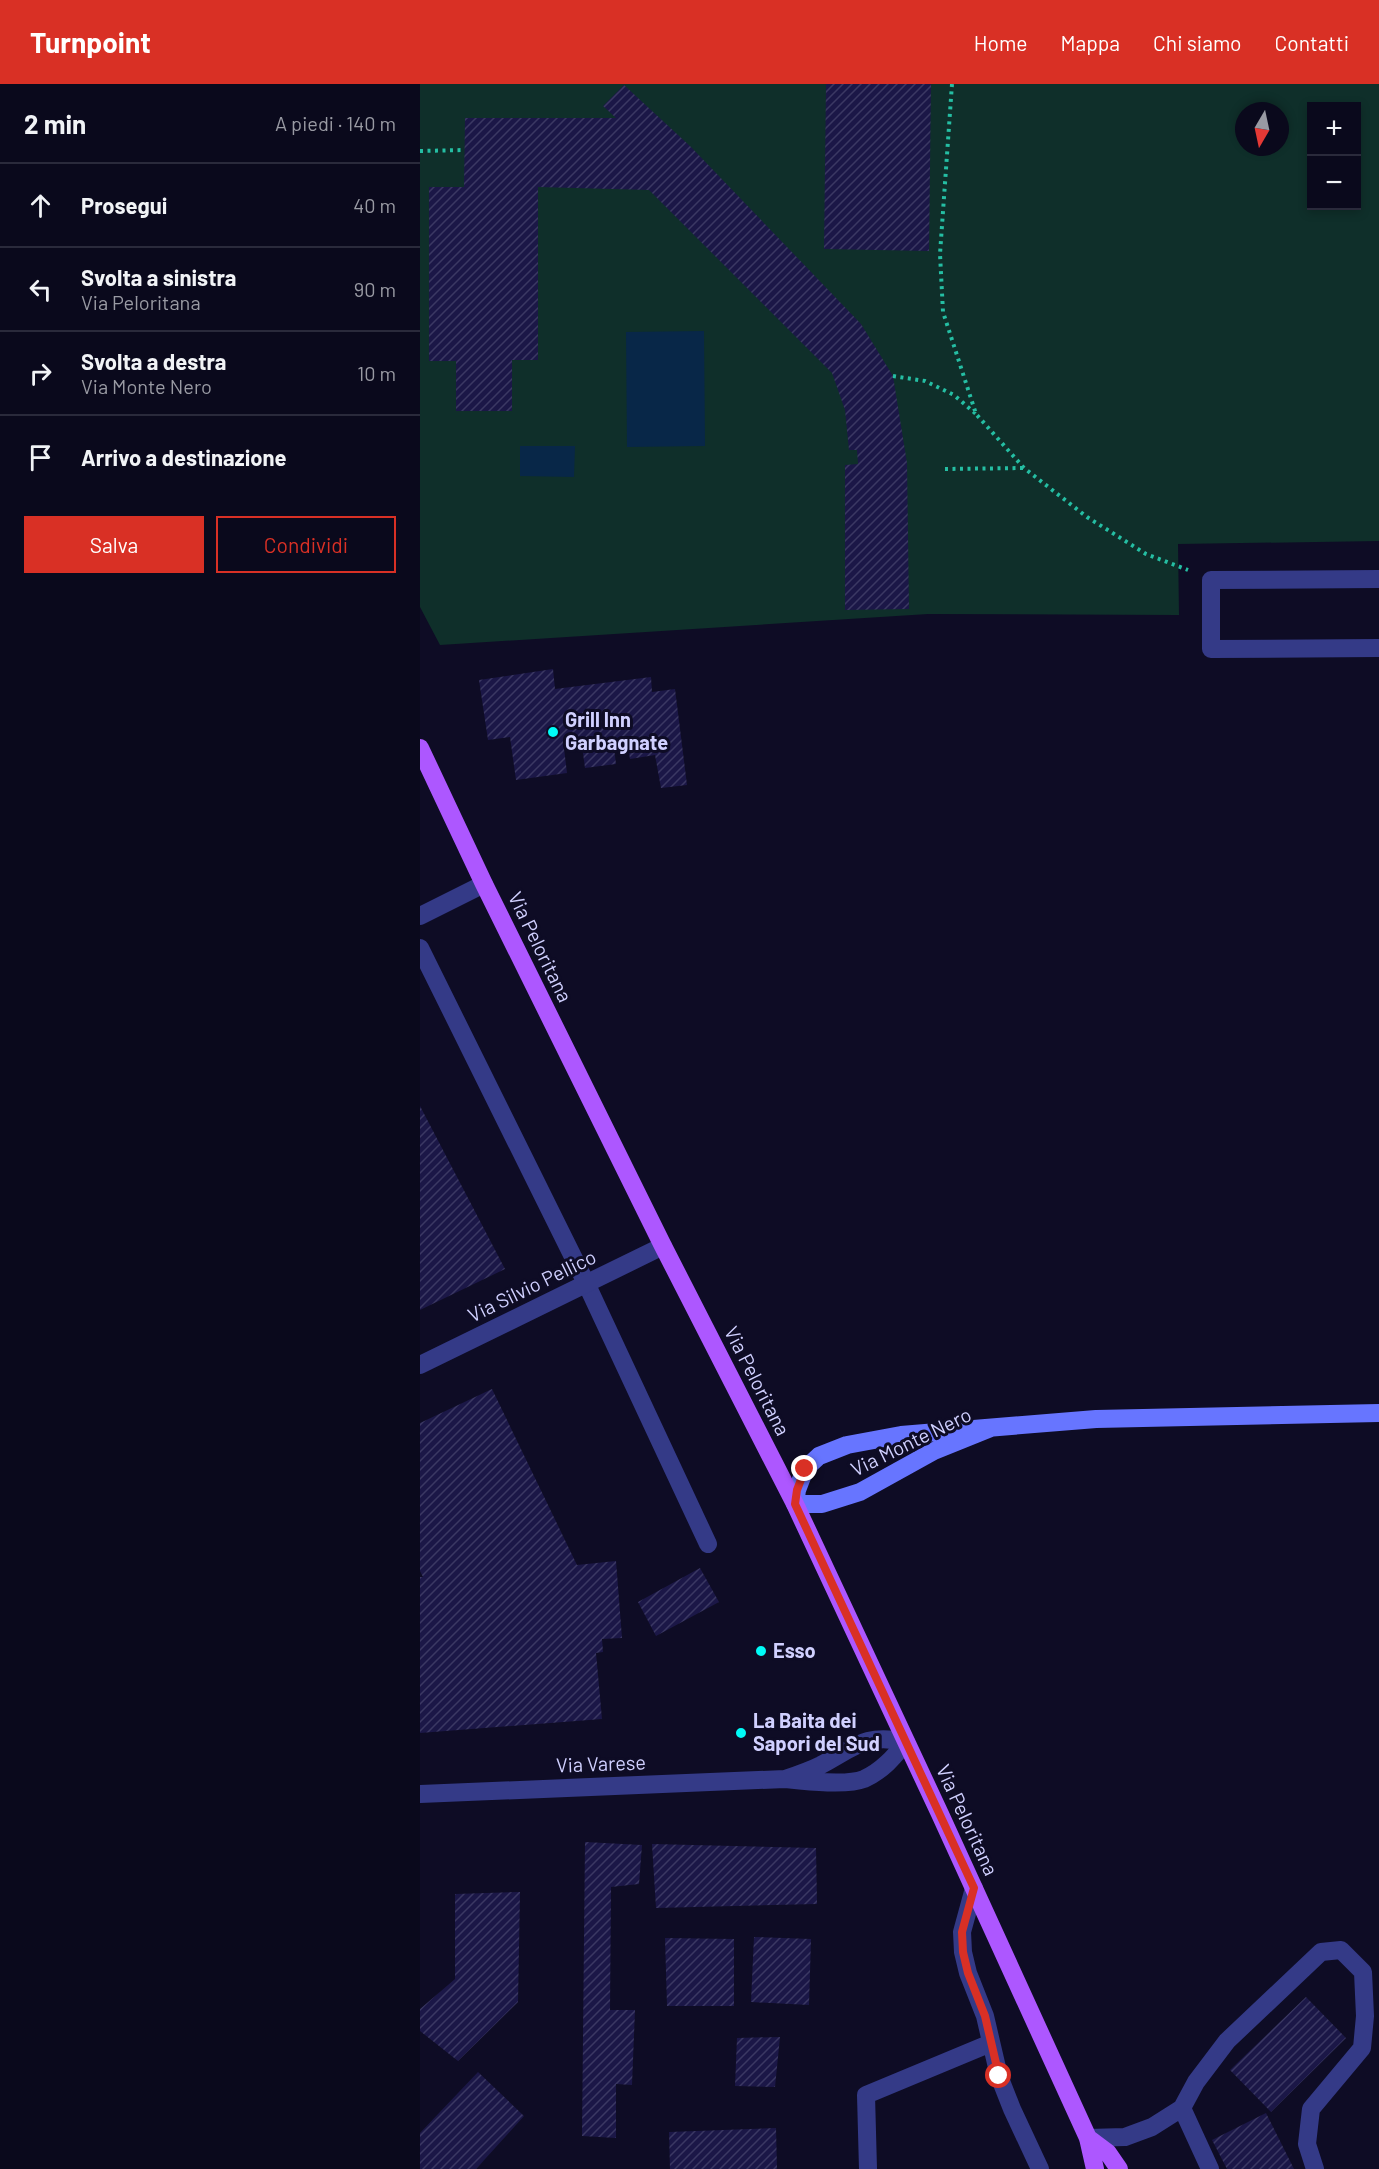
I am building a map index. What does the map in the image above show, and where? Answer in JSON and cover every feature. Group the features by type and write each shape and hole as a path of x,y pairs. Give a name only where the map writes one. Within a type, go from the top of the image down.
{"main road":[{"name":"Via Peloritana","path":"420,748 484,884 663,1246 795,1504 1088,2138 1095,2169"},
{"name":"Via Peloritana","path":"1088,2138 1108,2153 1119,2169"}],"street":[{"path":"1379,579 1211,580 1211,649 1379,648"},
{"path":"420,916 484,884"},
{"path":"420,948 587,1285 708,1544"},
{"name":"Via Silvio Pellico","path":"420,1365 663,1246"},
{"name":"Via Monte Nero","path":"991,1428 934,1451 860,1492 822,1504 795,1504 797,1490 805,1469 819,1456 847,1445 901,1435 1096,1419 1379,1413"},
{"path":"888,1738 906,1742 894,1758 862,1780 785,1779 820,1765 857,1744 872,1739 888,1738"},
{"name":"Via Varese","path":"420,1794 785,1779"},
{"path":"974,1888 962,1932 963,1952 968,1973 985,2016 999,2076 1040,2169"},
{"path":"1088,2138 1125,2137 1152,2127 1182,2108 1196,2082 1227,2041 1321,1952 1341,1950 1363,1972 1365,2016 1362,2048 1311,2109 1307,2144 1315,2169"},
{"path":"868,2169 866,2095 991,2043"},
{"path":"1182,2108 1210,2169"}],"path":[{"path":"952,84 940,254 943,312 976,414"},
{"path":"420,151 464,150"},
{"path":"893,376 925,381 954,395 976,414 1024,468 1087,517 1146,554 1211,580"},
{"path":"945,469 1024,468"}],"green space":[{"path":"420,84 1379,84 1379,541 1178,544 1179,615 928,614 440,645 420,607"}],"water":[{"path":"704,331 705,446 627,447 626,332"},
{"path":"520,446 575,446 574,477 520,476"}],"building":[{"path":"826,84 931,84 929,251 824,249"},
{"path":"624,85 691,147 861,324 893,376 907,463 909,609 845,610 845,465 858,464 857,450 849,450 845,410 832,373 649,190 538,187 538,360 512,360 512,411 456,411 456,361 429,361 429,187 464,187 465,118 616,118 603,106"},
{"path":"553,669 555,689 651,677 652,692 675,689 687,785 661,788 655,755 630,759 628,747 614,748 616,764 585,768 581,738 563,740 567,773 516,780 510,737 488,740 479,680"},
{"path":"420,1106 505,1269 420,1310"},
{"path":"492,1389 577,1565 616,1561 622,1638 602,1639 603,1652 596,1653 602,1719 420,1733 420,1577 423,1577 420,1571 420,1423"},
{"path":"700,1568 719,1602 656,1636 638,1602"},
{"path":"585,1842 642,1845 639,1884 611,1887 610,2010 635,2010 632,2085 616,2084 616,2138 582,2136"},
{"path":"652,1844 816,1848 817,1904 656,1908"},
{"path":"520,1892 518,2002 458,2061 420,2031 420,2009 455,1979 455,1894"},
{"path":"754,1937 811,1939 809,2005 751,2002"},
{"path":"665,1938 734,1939 734,2006 667,2006"},
{"path":"1306,1997 1346,2038 1271,2112 1230,2070"},
{"path":"780,2037 775,2087 735,2086 737,2038"},
{"path":"478,2072 524,2116 476,2169 420,2169 420,2133"},
{"path":"1266,2113 1294,2169 1227,2169 1212,2140"},
{"path":"776,2128 777,2169 670,2169 669,2132"}],"place":[{"name":"Grill Inn Garbagnate","path":"553,732"},
{"name":"Esso","path":"761,1651"},
{"name":"La Baita dei Sapori del Sud","path":"741,1733"}],"route":[{"path":"805,1469 797,1490 795,1504 974,1888 962,1932 963,1952 968,1973 985,2016 999,2076"}]}
